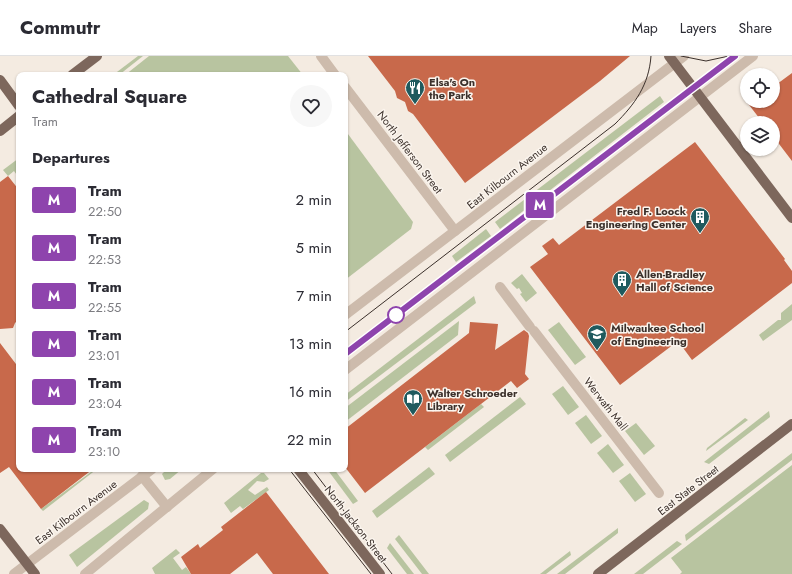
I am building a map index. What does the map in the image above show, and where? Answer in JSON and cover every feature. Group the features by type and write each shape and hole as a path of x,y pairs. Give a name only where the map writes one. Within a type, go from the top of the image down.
{"main road":[{"path":"76,72 97,56"},
{"path":"672,60 792,218"},
{"path":"0,80 16,102"},
{"path":"0,131 16,118"},
{"name":"East State Street","path":"598,574 792,424"},
{"name":"North Jackson Street","path":"300,472 380,574"},
{"path":"0,529 34,574"}],"street":[{"path":"321,56 334,72"},
{"name":"East Kilbourn Avenue","path":"348,313 455,231 672,60 684,56"},
{"path":"348,368 753,56"},
{"name":"North Jefferson Street","path":"348,91 455,231"},
{"name":"Werwath Mall","path":"500,287 659,493"},
{"name":"East Kilbourn Avenue","path":"14,574 148,472"},
{"path":"85,574 209,472"},
{"path":"142,476 167,507"}],"green space":[{"path":"138,56 143,56 123,72 117,72"},
{"path":"149,56 288,56 301,72 129,72"},
{"path":"660,96 664,102 500,229 495,222"},
{"path":"348,134 413,222 411,229 348,278"},
{"path":"16,160 16,174 14,171 8,176 3,170"},
{"path":"486,229 491,236 456,262 452,256"},
{"path":"522,274 537,293 526,302 520,294 522,293 519,288 517,289 511,283"},
{"path":"474,296 476,303 348,400 348,393"},
{"path":"792,304 792,320 763,341 759,335 778,320 781,320 781,313"},
{"path":"459,321 458,335 348,420 348,406"},
{"path":"559,322 586,357 575,365 548,330"},
{"path":"563,386 579,407 568,415 552,394"},
{"path":"520,397 526,404 450,462 445,455"},
{"path":"481,404 484,407 428,450 425,447"},
{"path":"769,411 770,417 709,464 704,462"},
{"path":"586,415 602,436 591,444 575,423"},
{"path":"745,418 748,420 706,451 707,448"},
{"path":"636,423 655,446 644,455 625,431"},
{"path":"608,444 624,465 613,473 597,453"},
{"path":"792,453 792,460 686,541 685,535"},
{"path":"792,465 792,574 680,574 682,572 671,558"},
{"path":"429,467 435,474 377,518 372,511"},
{"path":"91,472 93,472 43,511 41,509"},
{"path":"164,472 178,472 170,479 165,480 162,474"},
{"path":"329,472 336,472 358,501 353,504"},
{"path":"261,473 264,473 269,479 264,482 257,481 248,490 255,495 267,487 269,490 243,509 240,506 231,513 224,503"},
{"path":"630,473 646,494 635,502 619,481"},
{"path":"144,500 149,503 148,509 77,567 69,555"},
{"path":"618,528 618,533 565,574 557,574"},
{"path":"399,535 429,574 422,574 395,539"},
{"path":"677,541 682,544 643,574 634,574"},
{"path":"390,543 414,574 407,574 387,548"},
{"path":"176,549 180,553 173,558 182,570 186,567 191,574 155,574 152,568"},
{"path":"570,551 571,555 546,574 540,574"}],"building":[{"path":"368,56 630,56 600,81 465,183 413,114 408,111 405,102 397,98 395,91"},
{"path":"792,73 792,161 780,145 780,116 758,116 751,108 780,108 780,82"},
{"path":"695,142 785,259 784,260 792,271 792,283 692,360 678,341 620,385 530,267 548,254 542,246 553,238 559,245"},
{"path":"8,176 16,186 16,322 13,328 0,329 0,182"},
{"name":"Walter Schroeder Library","path":"470,322 498,324 495,350 524,330 528,333 529,336 525,374 529,379 517,388 511,381 365,493 348,471 348,427 469,333"},
{"path":"0,343 16,364 16,472 89,472 41,509 9,467 0,473"},
{"path":"266,492 329,574 273,574 257,553 230,574 191,574 181,557 198,544 200,548 223,530 221,527"}],"tram line":[{"path":"348,330 615,124 629,109 640,93 650,66 651,56"},
{"path":"681,56 706,61 729,56"},
{"path":"348,352 735,56"},
{"name":"M","path":"348,352 735,56"},
{"path":"291,472 371,574"},
{"path":"314,472 392,574"}],"place":[{"name":"Elsa's On the Park","path":"415,105"},
{"name":"Fred F. Loock Engineering Center","path":"700,234"},
{"name":"Allen-Bradley Hall of Science","path":"622,297"},
{"name":"Milwaukee School of Engineering","path":"597,351"},
{"name":"Walter Schroeder Library","path":"413,416"}]}
